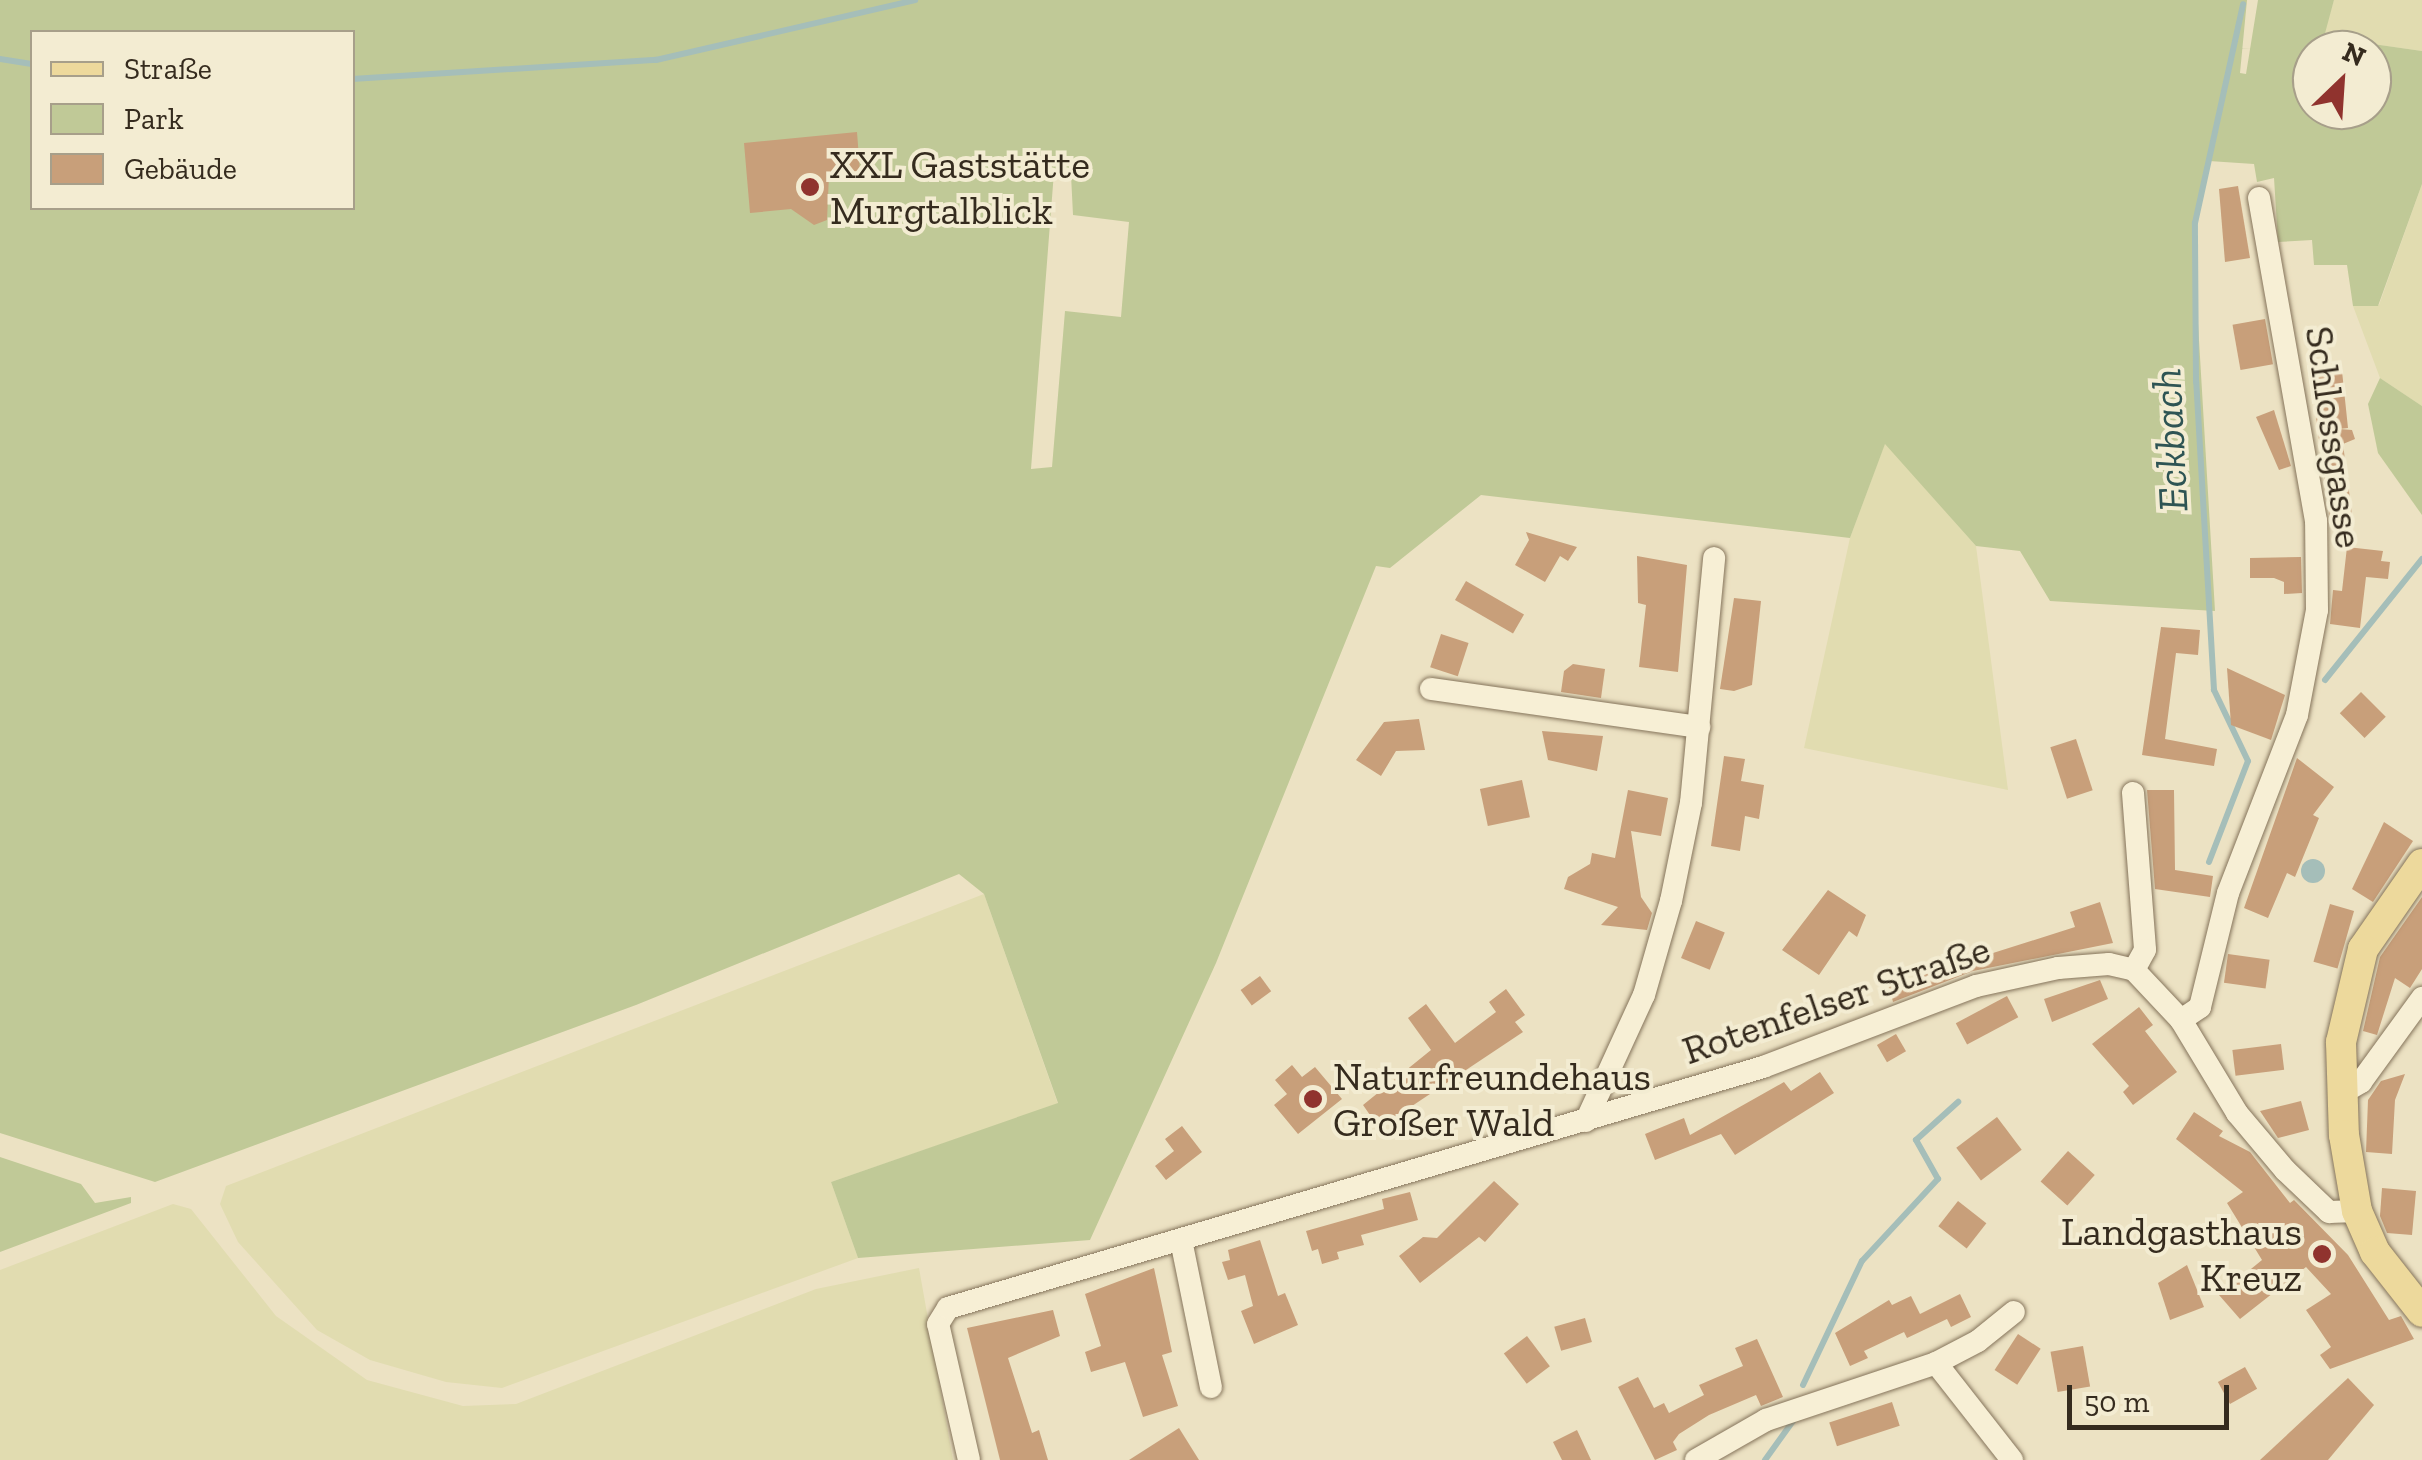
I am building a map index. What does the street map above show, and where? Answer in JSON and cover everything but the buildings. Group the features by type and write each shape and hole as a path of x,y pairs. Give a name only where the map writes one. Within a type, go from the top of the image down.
{"main road":[{"path":"2422,864 2363,949 2354,975 2342,1042 2356,1211 2375,1252 2422,1312"}],"street":[{"name":"Schlossgasse","path":"2181,1020 2200,1007 2228,893 2297,715 2317,610 2316,521 2259,198"},
{"path":"1586,1121 1644,995 1691,803 1714,558"},
{"path":"1430,689 1699,727"},
{"path":"2133,793 2145,950 2134,970 2181,1020 2237,1113 2285,1170 2329,1212 2356,1211"},
{"name":"Rotenfelser Straße","path":"969,1460 938,1324 948,1308 1763,1067 1976,986 2058,968 2108,964 2134,970"},
{"path":"2344,1092 2360,1082 2422,998"},
{"path":"1181,1240 1210,1386"},
{"path":"1696,1460 1766,1420 1936,1363 1978,1342 2014,1312"},
{"path":"1936,1363 2012,1460"}],"shaded area":[{"path":"2334,0 2422,0 2422,51 2392,47 2392,30 2325,30"},
{"path":"2422,184 2422,406 2380,378 2353,306 2379,305"},
{"path":"1885,443 1976,546 2008,790 1804,748 1850,538"},
{"path":"984,894 1058,1104 831,1182 858,1258 502,1388 446,1382 370,1360 317,1330 238,1242 220,1204 226,1186"},
{"path":"173,1204 191,1209 276,1316 367,1380 463,1406 516,1404 816,1289 919,1268 953,1460 0,1460 0,1270"}],"green space":[{"path":"0,0 2247,0 2240,73 2246,74 2258,0 2334,0 2326,30 2292,30 2292,130 2392,130 2392,47 2422,51 2422,184 2378,306 2353,306 2347,265 2314,265 2312,240 2278,242 2274,178 2257,182 2254,164 2209,161 2197,224 2197,306 2215,611 2050,601 2020,551 1976,546 1885,444 1850,538 1481,495 1390,568 1376,566 1216,963 1090,1240 858,1258 831,1182 1058,1103 984,894 959,874 636,1005 155,1182 0,1133","holes":["1054,172 1071,175 1073,215 1129,222 1121,317 1065,311 1052,467 1031,469"]},
{"path":"2380,378 2422,406 2422,515 2378,453 2368,404"},
{"path":"0,1157 81,1184 95,1203 131,1197 131,1203 0,1252"}],"water":[{"path":"2313,859 2325,871 2313,883 2301,871"}],"waterway":[{"path":"355,79 656,60 915,0"},
{"name":"Eckbach","path":"2209,862 2248,761 2214,690 2196,382 2195,223 2243,4"},
{"path":"0,59 30,64"},
{"path":"2325,680 2422,559"},
{"path":"1803,1385 1862,1261 1938,1179 1916,1140 1958,1102"},
{"path":"1765,1460 1793,1421"}],"place":[{"name":"XXL Gaststätte Murgtalblick","path":"810,187"},
{"name":"Naturfreundehaus Großer Wald","path":"1313,1099"},
{"name":"Landgasthaus Kreuz","path":"2322,1254"}]}
